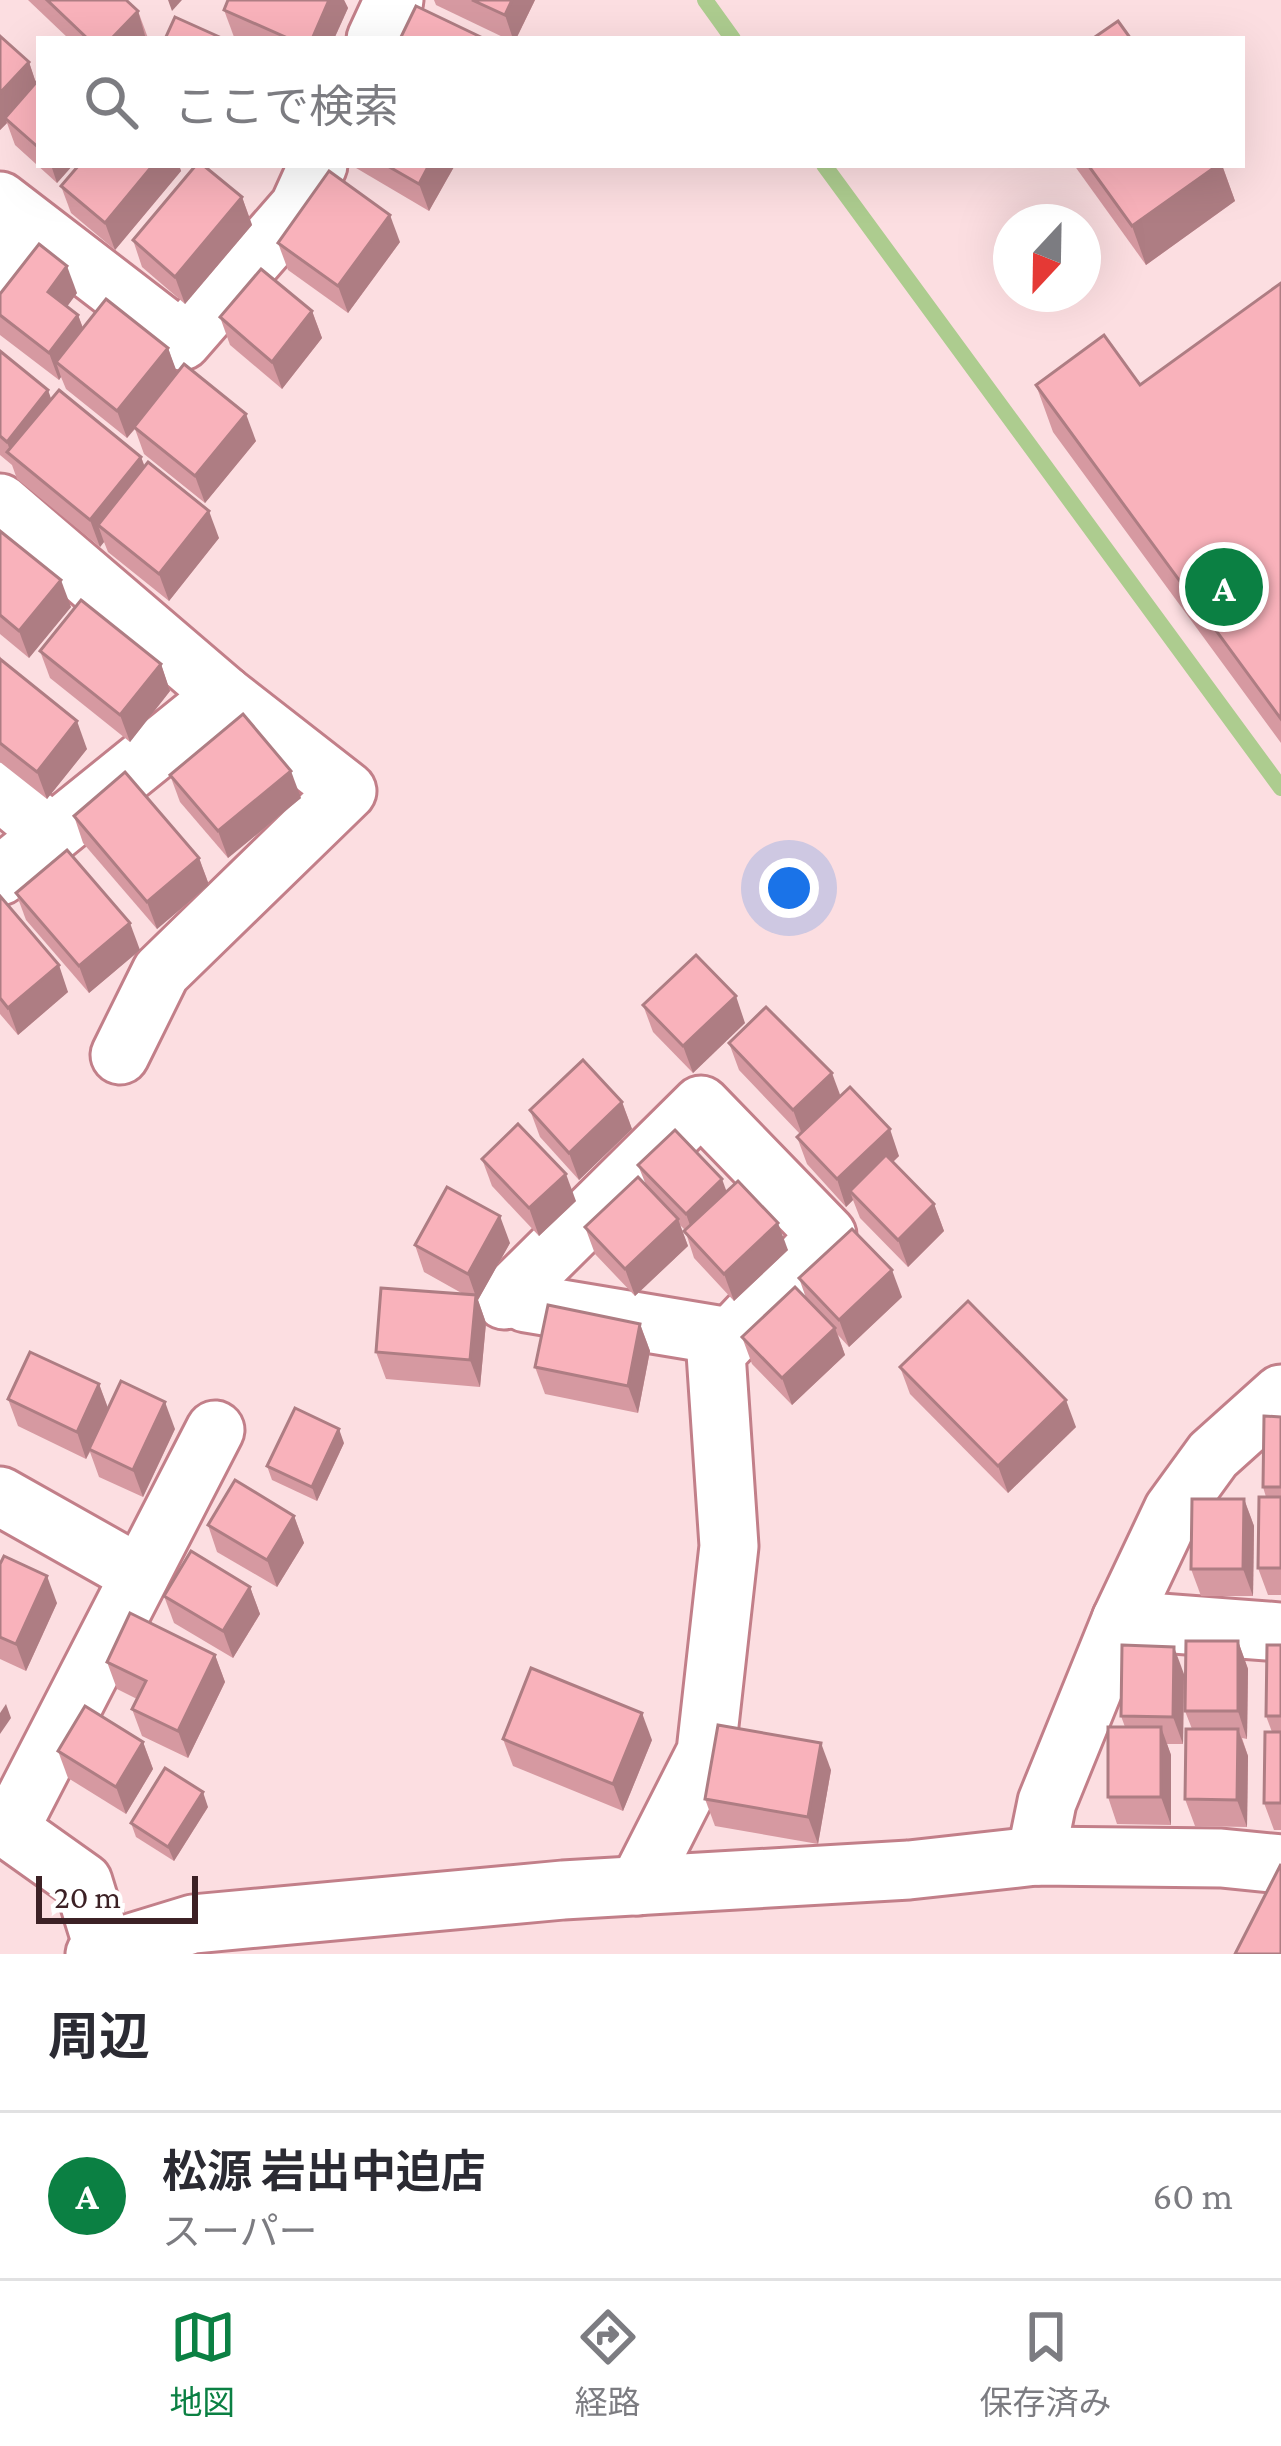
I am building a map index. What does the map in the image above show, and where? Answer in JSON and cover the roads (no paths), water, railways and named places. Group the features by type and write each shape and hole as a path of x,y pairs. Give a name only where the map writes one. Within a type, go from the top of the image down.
{"street":[{"path":"377,36 394,0"},
{"path":"0,277 17,216 182,341 299,207 317,168"},
{"path":"0,503 346,791 160,972 120,1054"},
{"path":"0,876 224,694"},
{"path":"0,791 52,834"},
{"path":"638,1886 706,1752 729,1546 716,1353 827,1235 701,1105 504,1300 730,1337"},
{"path":"1036,1856 1047,1802 1121,1620 1173,1510 1213,1455 1281,1394"},
{"path":"215,1430 4,1827 82,1882 100,1952 193,1924 638,1886 909,1870 1036,1856 1221,1858 1281,1864"},
{"path":"0,1496 140,1575"},
{"path":"1121,1620 1281,1633"}],"waterway":[{"path":"705,0 731,36"},
{"path":"826,168 1281,788"}],"place":[{"name":"松源 岩出中迫店","path":"1224,587"}]}
